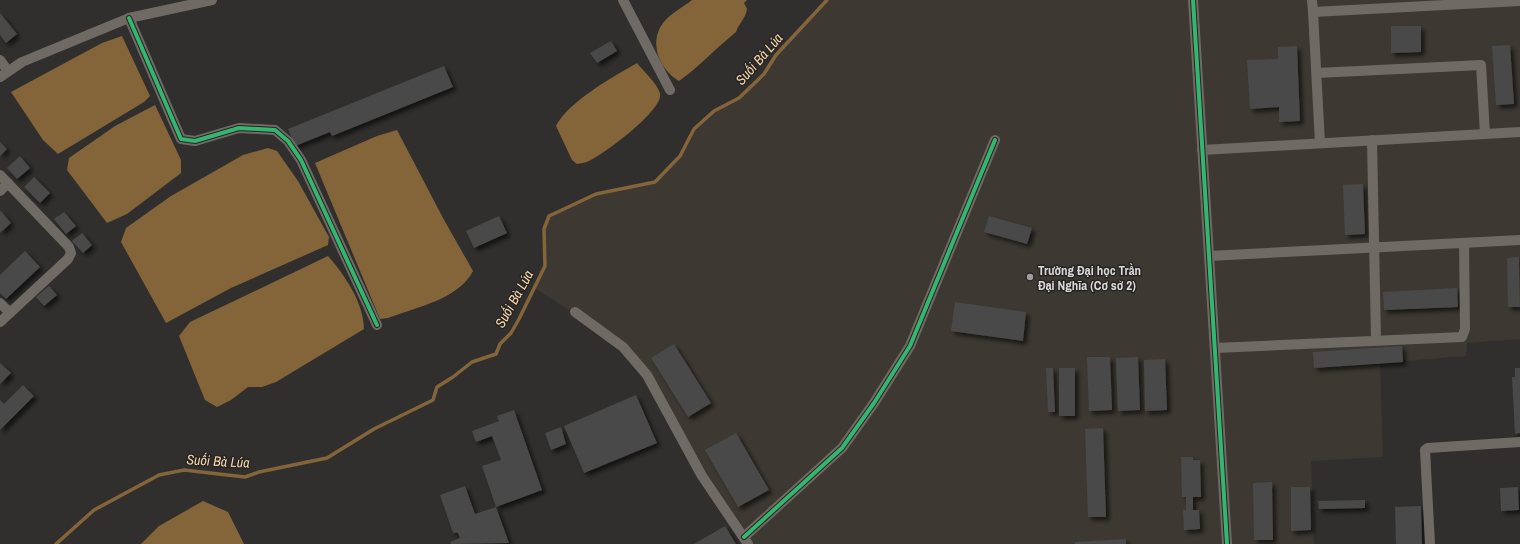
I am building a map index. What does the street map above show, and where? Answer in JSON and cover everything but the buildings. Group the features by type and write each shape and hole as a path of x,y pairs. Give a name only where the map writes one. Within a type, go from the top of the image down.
{"street":[{"path":"0,60 4,74 22,62 129,18 212,0"},
{"path":"623,0 670,90"},
{"path":"1193,0 1227,544"},
{"path":"1312,0 1320,143"},
{"path":"1313,12 1520,1"},
{"path":"129,18 181,139 195,140 239,128 276,130 288,141 301,160 377,325"},
{"path":"1316,73 1481,65 1485,134"},
{"path":"1202,150 1520,132"},
{"path":"575,312 623,347 647,375 702,476 746,541 842,448 874,403 910,346 994,140"},
{"path":"1372,140 1376,340"},
{"path":"0,175 69,247 71,253 68,259 0,322"},
{"path":"0,191 8,183"},
{"path":"1209,256 1520,240"},
{"path":"1215,348 1462,337 1465,329 1464,243"},
{"path":"0,303 10,313"},
{"path":"1430,544 1425,450 1428,448 1520,442"}],"shaded area":[{"path":"692,0 747,0 744,3 747,9 736,32 694,70 679,81 666,70 662,63 656,47 656,39 663,23"},
{"name":"Trường Đại học Trần Đại Nghĩa (Cơ sở 2)","path":"827,0 1520,0 1520,339 1467,343 1466,356 1380,363 1383,457 1311,461 1314,544 753,544 706,473 651,373 571,311 534,288 545,266 544,229 549,216 596,194 655,182 680,156 694,129 714,111 739,98 764,74 776,55"},
{"path":"122,36 150,96 144,102 58,154 43,140 11,92 102,43"},
{"path":"637,63 658,89 660,93 659,100 653,110 632,131 596,157 589,161 577,164 572,160 556,126 571,108 592,90"},
{"path":"155,105 181,160 181,173 127,214 107,223 67,170 69,158 115,126"},
{"path":"397,130 443,218 473,271 467,281 448,295 424,306 388,318 380,319 315,163 377,136"},
{"path":"268,148 277,151 298,181 329,237 328,245 231,288 166,323 121,242 126,228 171,196 243,155"},
{"path":"328,256 340,271 357,299 361,309 364,329 276,382 262,387 248,387 231,400 217,407 205,400 179,336 190,322"},
{"path":"203,501 228,512 244,544 141,544 159,526"}],"waterway":[{"name":"Suối Bà Lúa","path":"56,544 94,510 159,475 184,470 245,477 259,472 327,458 374,429 433,400 437,387 472,362 496,354 500,344 511,333 545,266 544,229 549,216 596,194 655,182 680,156 694,129 714,111 739,98 764,74 776,55 827,0"}],"cycle path":[{"path":"1193,0 1227,544"},
{"path":"129,18 181,139 195,141 239,128 275,130 288,141 301,160 377,325"},
{"path":"744,537 842,448 874,403 910,346 995,140"}],"place":[{"name":"Trường Đại học Trần Đại Nghĩa (Cơ sở 2)","path":"1030,277"}]}
